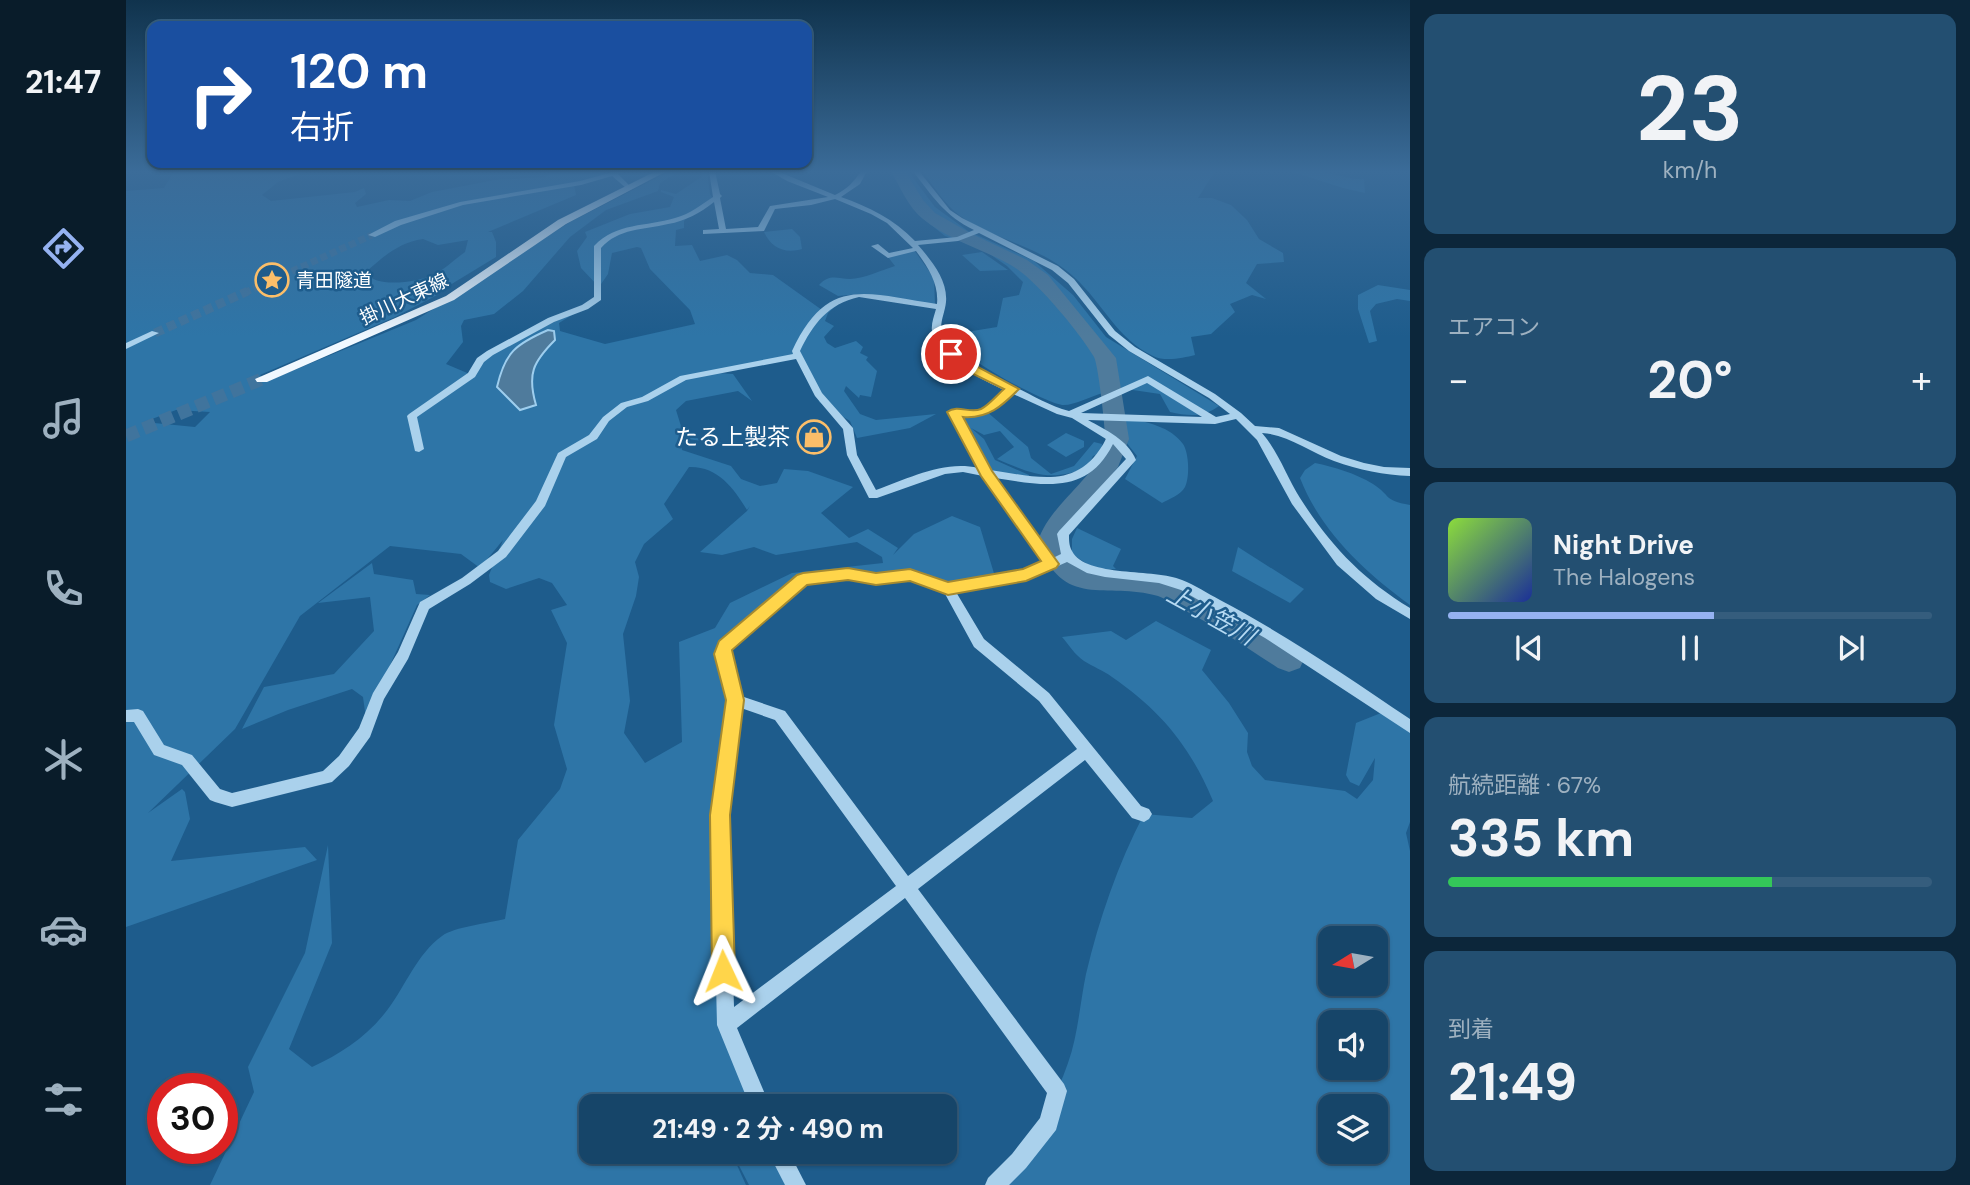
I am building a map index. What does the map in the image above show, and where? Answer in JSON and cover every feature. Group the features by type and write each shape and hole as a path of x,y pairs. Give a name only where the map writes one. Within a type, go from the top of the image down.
{"main road":[{"name":"掛川大東線","path":"262,380 450,298 556,226"}],"street":[{"path":"372,235 391,226"},
{"path":"419,449 412,416 472,375 480,360 490,353 551,320 585,307 598,298 597,248 601,241 631,226"},
{"path":"722,226 723,231"},
{"path":"706,232 761,229 762,226"},
{"path":"894,226 935,272 941,286 940,307 935,325 940,341 951,354 969,368 1072,416 1130,453 1131,460 1063,534 1059,560"},
{"path":"968,226 1055,268 1070,281 1099,318 1122,341 1238,415 1278,464 1296,501 1341,562 1380,596 1410,614"},
{"path":"875,246 888,257 914,246 958,239 975,232"},
{"path":"940,307 865,296 837,300 820,310 796,351 818,394 829,410 845,423 852,455 873,495 956,468 1027,478 1074,478 1085,475 1098,464 1113,440"},
{"path":"831,313 847,299 865,296"},
{"path":"126,346 155,332"},
{"path":"126,716 138,715 159,750 187,761 215,795 232,800 327,777 344,761 365,732 378,697 403,655 424,606 466,581 502,554 541,503 562,455 593,437 606,419 624,405 645,399 682,378 798,356"},
{"path":"1072,416 1149,379 1215,421"},
{"path":"1013,389 993,403 989,410 978,414 954,412 986,473 1059,560 1098,573 1154,576 1175,582 1256,625 1410,727"},
{"path":"1072,416 1215,421 1238,415"},
{"path":"1252,429 1275,430 1337,458 1363,466 1384,471 1410,472"},
{"path":"755,1094 726,1025 720,815 735,700 723,654 725,646 803,579 848,574 876,579 910,575 948,589 1026,575 1059,560"},
{"path":"948,589 979,643 1044,698 1137,813 1144,814"},
{"path":"735,700 780,715 1056,1091 1049,1123 1019,1161 995,1185"},
{"path":"726,1025 1087,750"},
{"path":"785,1164 796,1185"}],"shaded area":[{"path":"126,226 502,226 488,232 492,232 496,242 496,257 450,285 437,278 444,285 439,294 395,317 260,375 265,382 416,320 563,226 584,226 570,237 523,291 494,314 464,320 461,326 463,342 446,364 472,375 490,353 585,307 559,323 560,331 605,344 695,324 690,310 650,269 641,248 612,253 608,274 599,287 581,268 577,251 587,237 585,232 599,226 684,226 676,230 675,246 692,245 700,261 727,255 737,260 750,273 773,275 822,310 839,303 828,313 825,321 834,326 824,337 827,343 835,348 856,341 863,347 860,353 868,357 866,360 877,371 871,397 860,395 859,398 846,386 844,391 860,414 876,420 936,414 910,428 857,438 850,421 819,402 818,394 798,356 718,373 733,374 752,401 738,391 686,401 676,410 684,436 767,450 680,438 682,450 731,466 741,479 760,486 777,483 784,469 808,471 853,487 821,513 849,538 868,529 898,548 893,555 914,534 952,516 980,527 996,580 948,589 910,574 803,579 725,646 735,700 720,815 726,1025 757,1094 579,1094 579,1164 736,1164 746,1185 210,1185 220,1164 238,1164 238,1126 254,1092 248,1067 305,953 328,845 332,943 289,1049 312,1067 344,1050 372,1027 388,1009 412,970 433,943 442,936 463,928 505,919 518,840 560,789 567,769 554,725 567,643 551,610 567,605 552,583 539,578 506,589 490,582 489,575 503,540 480,568 461,554 390,546 300,616 235,729 148,813 182,789 185,792 190,819 171,861 305,847 317,860 126,927","holes":["423,239 438,245 468,240 465,252 426,278 387,282 378,281 366,272 385,256 414,241","176,410 210,412 195,427 144,422","689,467 716,474 736,493 747,510 750,506 747,511 700,552 722,555 754,547 776,555 857,542 882,557 883,563 792,573 730,603 715,628 679,642 682,742 645,763 624,733 630,701 623,634 636,596 639,577 635,562 644,544 673,519 664,504"]},
{"path":"933,226 962,226 1034,261 1073,295 1106,337 1219,406 1207,413 1195,415 1170,412 1160,394 1119,388 1103,369 1103,393 1062,405 1018,386 981,364 953,343 948,335 997,327 1003,298 1019,295 1023,282 1007,266 984,250 945,236"},
{"path":"979,226 1251,226 1259,239 1283,253 1284,262 1257,264 1246,283 1266,299 1252,295 1230,304 1235,312 1211,334 1191,337 1195,355 1163,359 1140,349 1129,340 1084,287 1061,267 1048,258"},
{"path":"792,229 800,237 802,249 790,251 779,248 770,242 764,232"},
{"path":"914,250 934,278 935,305 859,294 838,296 819,285 830,278 855,279 895,266 888,257"},
{"path":"982,252 1008,270 980,271 962,255"},
{"path":"1378,285 1410,290 1410,301 1397,299 1376,304 1370,311 1377,341 1369,343 1358,309 1358,295"},
{"path":"548,330 554,331 555,340 541,355 534,369 532,385 536,405 520,410 497,387 500,375 508,357 520,345"},
{"path":"986,411 1028,447 1031,458 1051,474 1074,466 1094,442 1102,444 1101,453 1093,456 1087,468 1062,475 1041,474 997,459 1014,447 1000,431 984,435 971,428 984,439 995,460 1029,475 1029,478 988,472 973,433 975,449 955,415"},
{"path":"1128,418 1165,429 1183,444 1188,459 1187,483 1178,495 1162,503 1125,479 1137,456 1122,437 1124,422"},
{"path":"1066,433 1084,441 1084,447 1066,457 1047,445"},
{"path":"1315,463 1359,477 1379,488 1391,499 1410,505 1410,605 1361,565 1320,516 1300,478 1305,470"},
{"path":"1077,528 1121,549 1113,566 1116,569 1096,570 1072,554 1072,539"},
{"path":"1238,547 1304,589 1290,603 1232,571"},
{"path":"372,563 374,574 413,580 416,594 430,595 417,605 366,719 363,697 352,689 288,710 242,729 264,687 334,674 374,631 370,597 318,603"},
{"path":"1156,621 1211,650 1202,670 1229,703 1248,733 1247,752 1252,766 1265,780 1345,791 1357,799 1373,780 1375,758 1359,786 1350,782 1346,775 1356,723 1381,713 1410,732 1410,822 1406,833 1410,851 1410,1185 1002,1185 1038,1126 1062,1079 1074,1041 1086,974 1103,912 1144,814 1192,818 1213,801 1194,763 1172,731 1129,690 1081,659 1062,637 1111,631 1126,640"},
{"path":"738,1164 788,1164 798,1185 749,1185"}],"waterway":[{"name":"上小笠川","path":"946,226 1021,264 1042,279 1106,358 1117,439 1110,461 1055,528 1051,541 1056,555 1070,572 1088,579 1163,586 1216,613 1289,659"}],"tunnel":[{"path":"244,293 372,235"},
{"path":"155,333 248,291"},
{"path":"126,436 262,379"}],"place":[{"name":"青田隧道","path":"272,280"},
{"name":"たる上製茶","path":"814,437"}],"route":[{"path":"723,971 720,815 735,700 723,654 725,646 803,579 848,574 876,579 910,575 948,589 1026,575 1051,564 986,473 954,412 968,415 989,410 993,403 1013,389 969,368 951,354"}]}
